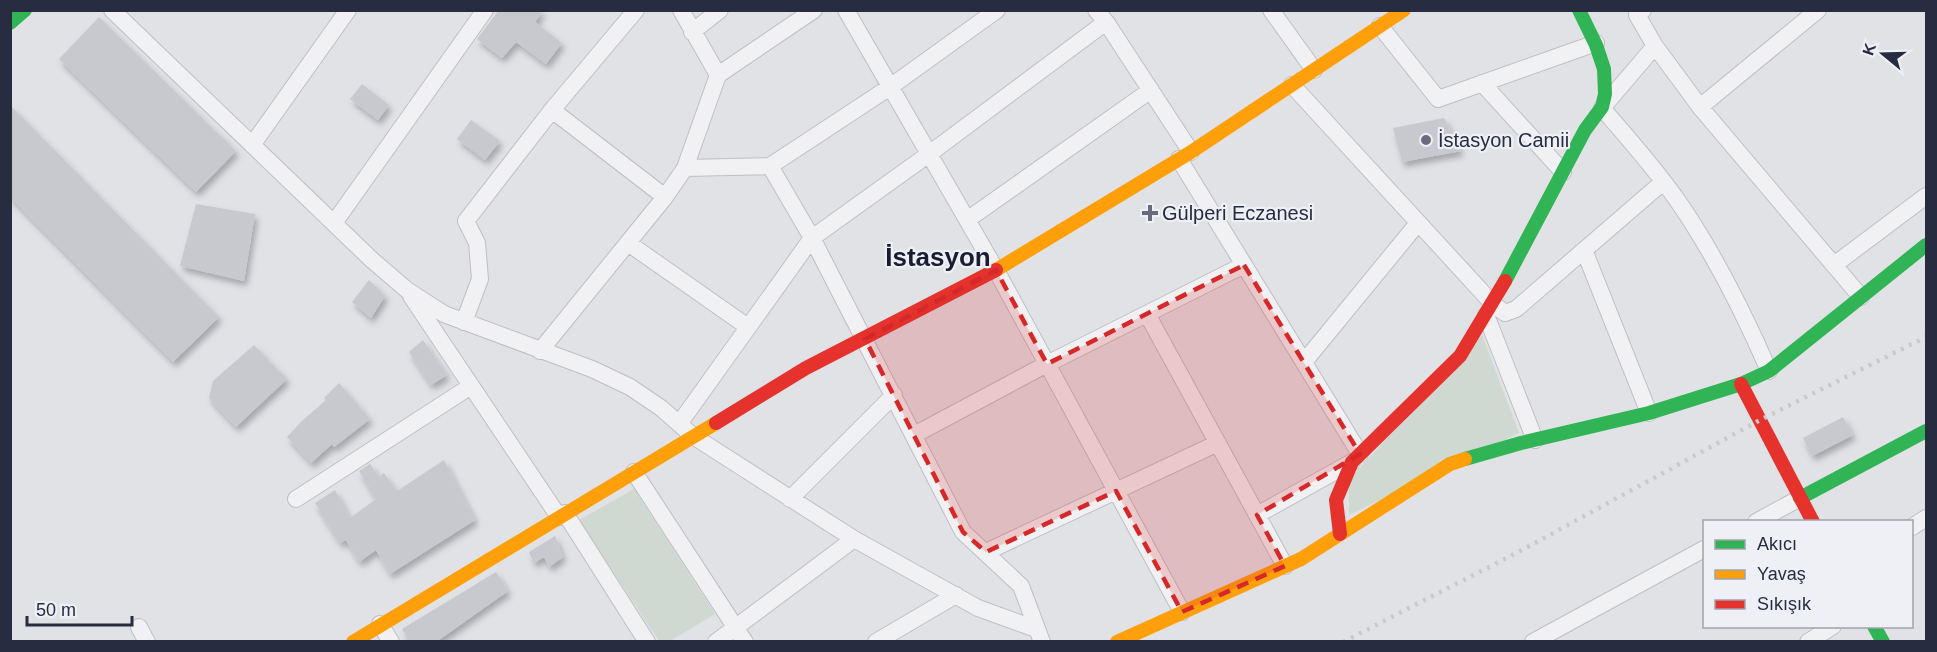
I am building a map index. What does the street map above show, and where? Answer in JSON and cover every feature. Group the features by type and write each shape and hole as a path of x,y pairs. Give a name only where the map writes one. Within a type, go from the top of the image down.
{"main road":[{"path":"10,23 25,10"},
{"path":"353,642 806,368 996,270 1185,156 1404,10"},
{"path":"1340,534 1336,500 1356,458 1460,356 1489,309 1586,130 1602,108 1607,80 1596,43 1579,10"},
{"path":"1117,642 1300,559 1450,464 1535,440 1649,413 1741,384 1770,371 1926,245"},
{"path":"1741,384 1812,520"},
{"path":"1800,498 1926,431"},
{"path":"1875,628 1883,642"}],"street":[{"path":"111,10 407,290 444,314 592,369 630,387 660,408 693,436 854,540 978,608 1039,635"},
{"path":"252,145 348,10"},
{"path":"334,223 485,10"},
{"path":"464,322 480,279 477,243 466,221 552,111 636,10"},
{"path":"681,10 718,75"},
{"path":"692,32 720,10"},
{"path":"540,351 685,168 718,75 814,10"},
{"path":"685,168 770,166 890,87 996,10"},
{"path":"1271,10 1314,70"},
{"path":"1700,107 1818,10"},
{"path":"849,12 996,270 1182,612"},
{"path":"1638,12 1655,46 1700,107 1861,297"},
{"path":"679,424 812,238 929,154 1101,16 1150,90 1244,265 1304,362 1356,458 1257,515"},
{"path":"1380,26 1438,99 1596,43"},
{"path":"1655,46 1602,108 1646,158 1676,198 1742,310 1770,371"},
{"path":"1482,83 1563,172"},
{"path":"1292,85 1418,223 1489,309 1535,440"},
{"path":"967,220 1150,90"},
{"path":"552,111 664,197"},
{"path":"770,166 812,238 963,532 1021,586 1039,635"},
{"path":"1489,309 1505,313 1516,309 1663,182"},
{"path":"1834,265 1926,196"},
{"path":"1304,362 1418,223"},
{"path":"627,243 748,327"},
{"path":"1584,250 1649,413"},
{"path":"914,435 1047,364 1244,265"},
{"path":"407,290 647,642"},
{"path":"1147,314 1285,566"},
{"path":"296,499 471,386"},
{"path":"790,499 894,395"},
{"path":"986,552 1218,443"},
{"path":"634,472 740,635"},
{"path":"1760,520 1800,498"},
{"path":"1913,526 1926,518"},
{"path":"716,642 740,635 854,540"},
{"path":"1533,642 1703,550"},
{"path":"876,642 956,595"},
{"path":"380,624 391,642"},
{"path":"1808,642 1831,628"}],"highlighted area":[{"path":"1244,265 1360,454 1257,515 1285,566 1182,612 1116,491 986,552 963,532 865,339 996,270 1047,364"}],"shaded area":[{"path":"1482,335 1519,433 1349,515 1349,486 1356,472"},
{"path":"634,489 715,614 670,641 659,641 579,520"}],"building":[{"path":"499,10 543,10 535,22 562,43 546,64 516,42 502,58 477,39"},
{"path":"99,17 236,151 196,192 59,59"},
{"path":"362,84 389,105 378,120 350,99"},
{"path":"10,105 219,317 173,362 10,197"},
{"name":"İstasyon Camii","path":"1444,118 1461,151 1402,162 1393,128"},
{"path":"471,120 500,141 485,160 457,139"},
{"path":"196,204 255,214 244,281 180,266"},
{"path":"369,280 385,296 371,318 352,302"},
{"path":"423,340 447,375 431,385 409,352"},
{"path":"254,345 287,379 236,427 209,398 213,381"},
{"path":"339,383 370,419 334,447 332,444 311,463 287,437 326,400 324,398"},
{"path":"1843,417 1853,435 1812,456 1803,438"},
{"path":"444,460 475,520 390,574 376,550 359,562 346,540 340,543 315,503 335,490 350,518 376,499 359,471 370,464 379,477 384,473 397,491"},
{"path":"555,536 563,557 549,567 544,557 534,563 529,552"},
{"path":"496,572 508,591 436,642 410,642 402,629"}],"railway":[{"path":"1343,642 1522,550 1760,420 1926,337"}],"traffic: fast":[{"path":"10,23 25,10"},
{"path":"1505,281 1585,130 1602,107 1605,94 1604,69 1596,45 1579,10"},
{"path":"1465,459 1521,443 1649,413 1741,384 1769,371 1926,245"},
{"path":"1800,498 1926,431"},
{"path":"1875,628 1883,642"}],"traffic: slow":[{"path":"996,270 1191,152 1404,10"},
{"path":"353,642 716,423"},
{"path":"1117,642 1301,559 1450,464 1465,459"}],"traffic: jam":[{"path":"716,423 806,368 996,270"},
{"path":"1340,534 1336,500 1352,462 1460,356 1505,281"},
{"path":"1741,384 1812,520"}],"place":[{"name":"İstasyon Camii","path":"1426,140"},
{"name":"Gülperi Eczanesi","path":"1150,213"}],"district":[{"name":"İstasyon","path":"938,257"}]}
